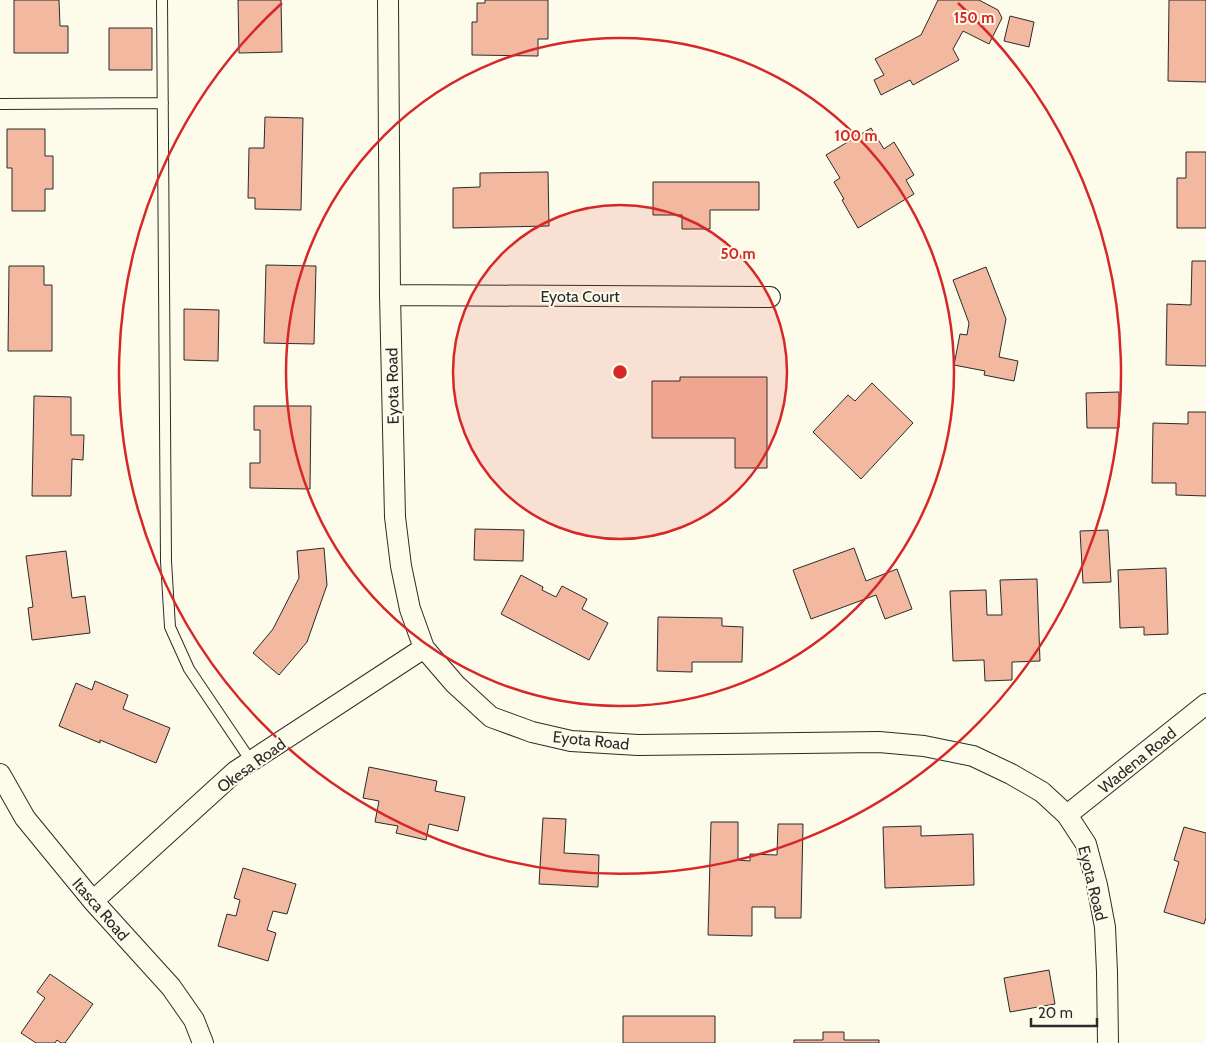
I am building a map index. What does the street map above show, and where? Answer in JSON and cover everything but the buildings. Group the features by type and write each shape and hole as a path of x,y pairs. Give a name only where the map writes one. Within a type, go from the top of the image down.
{"street":[{"name":"Eyota Road","path":"388,0 390,295 395,517 401,566 410,609 424,648 454,684 491,717 532,732 570,741 638,744 879,742 924,746 973,756 1011,774 1042,792 1067,815 1086,844 1097,885 1103,919 1108,972 1108,1043"},
{"name":"Eyota Court","path":"390,295 770,297"},
{"name":"Okesa Road","path":"93,901 236,771 424,648"},
{"name":"Wadena Road","path":"1067,815 1206,704"},
{"name":"Itasca Road","path":"0,774 25,818 93,901 171,987 194,1020 203,1043"}],"lane":[{"path":"162,0 166,561 170,627 189,669 251,761"},
{"path":"0,104 163,103"}]}
